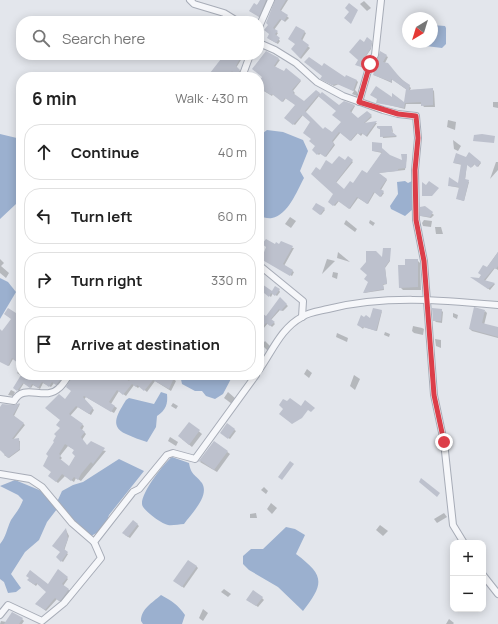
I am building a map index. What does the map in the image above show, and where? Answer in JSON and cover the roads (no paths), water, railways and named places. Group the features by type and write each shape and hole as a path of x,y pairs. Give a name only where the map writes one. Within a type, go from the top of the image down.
{"street":[{"path":"190,0 194,4 224,13 229,16"},
{"path":"264,16 271,0"},
{"path":"359,102 370,64 375,55 381,0"},
{"path":"264,45 296,63 317,82 343,96 398,114 416,116 418,138 415,170 416,220 424,261 434,395 444,442 454,525 462,540"},
{"path":"244,72 248,60"},
{"path":"264,270 303,301 302,317"},
{"path":"264,362 275,346 276,341 302,317 350,304 427,299 498,305"},
{"path":"0,399 14,401 18,394 23,391 39,394 56,390 65,380"},
{"path":"94,542 132,492 139,489 167,455 173,453 195,460 252,380"},
{"path":"0,474 30,479 42,487 72,523 94,542 101,558 64,603 42,621 8,605 0,615"},
{"path":"484,576 498,594"}],"water":[{"path":"438,25 445,26 446,28 446,44 442,48 438,48"},
{"path":"267,130 283,132 303,140 308,151 300,171 304,178 295,196 283,212 278,216 270,218 264,217 264,132"},
{"path":"0,134 16,138 16,204 0,219"},
{"path":"405,181 408,183 412,181 413,209 405,216 391,209 390,206 398,194 397,182"},
{"path":"0,278 8,282 16,292 0,319"},
{"path":"181,380 230,380 223,394 215,399 206,396 202,391 195,391 182,384"},
{"path":"161,392 167,394 167,404 157,416 156,427 147,442 121,431 117,427 116,423 118,414 126,400 129,398 154,404"},
{"path":"172,457 189,463 192,472 202,483 204,488 204,493 199,505 184,524 165,524 145,510 142,504 149,486 168,460"},
{"path":"119,459 144,471 109,515 104,529 91,536 72,520 57,502 62,491 83,482"},
{"path":"15,480 44,492 57,509 47,522 39,540 25,552 11,574 21,588 16,592 8,593 4,582 0,579 0,544 11,520 23,500 18,495 0,486"},
{"path":"286,527 295,529 305,535 296,554 312,568 318,580 318,586 315,593 303,611 278,587 249,570 243,564 243,556 251,549 263,549"},
{"path":"161,595 180,608 185,615 182,624 143,624 141,617 143,613"}]}
